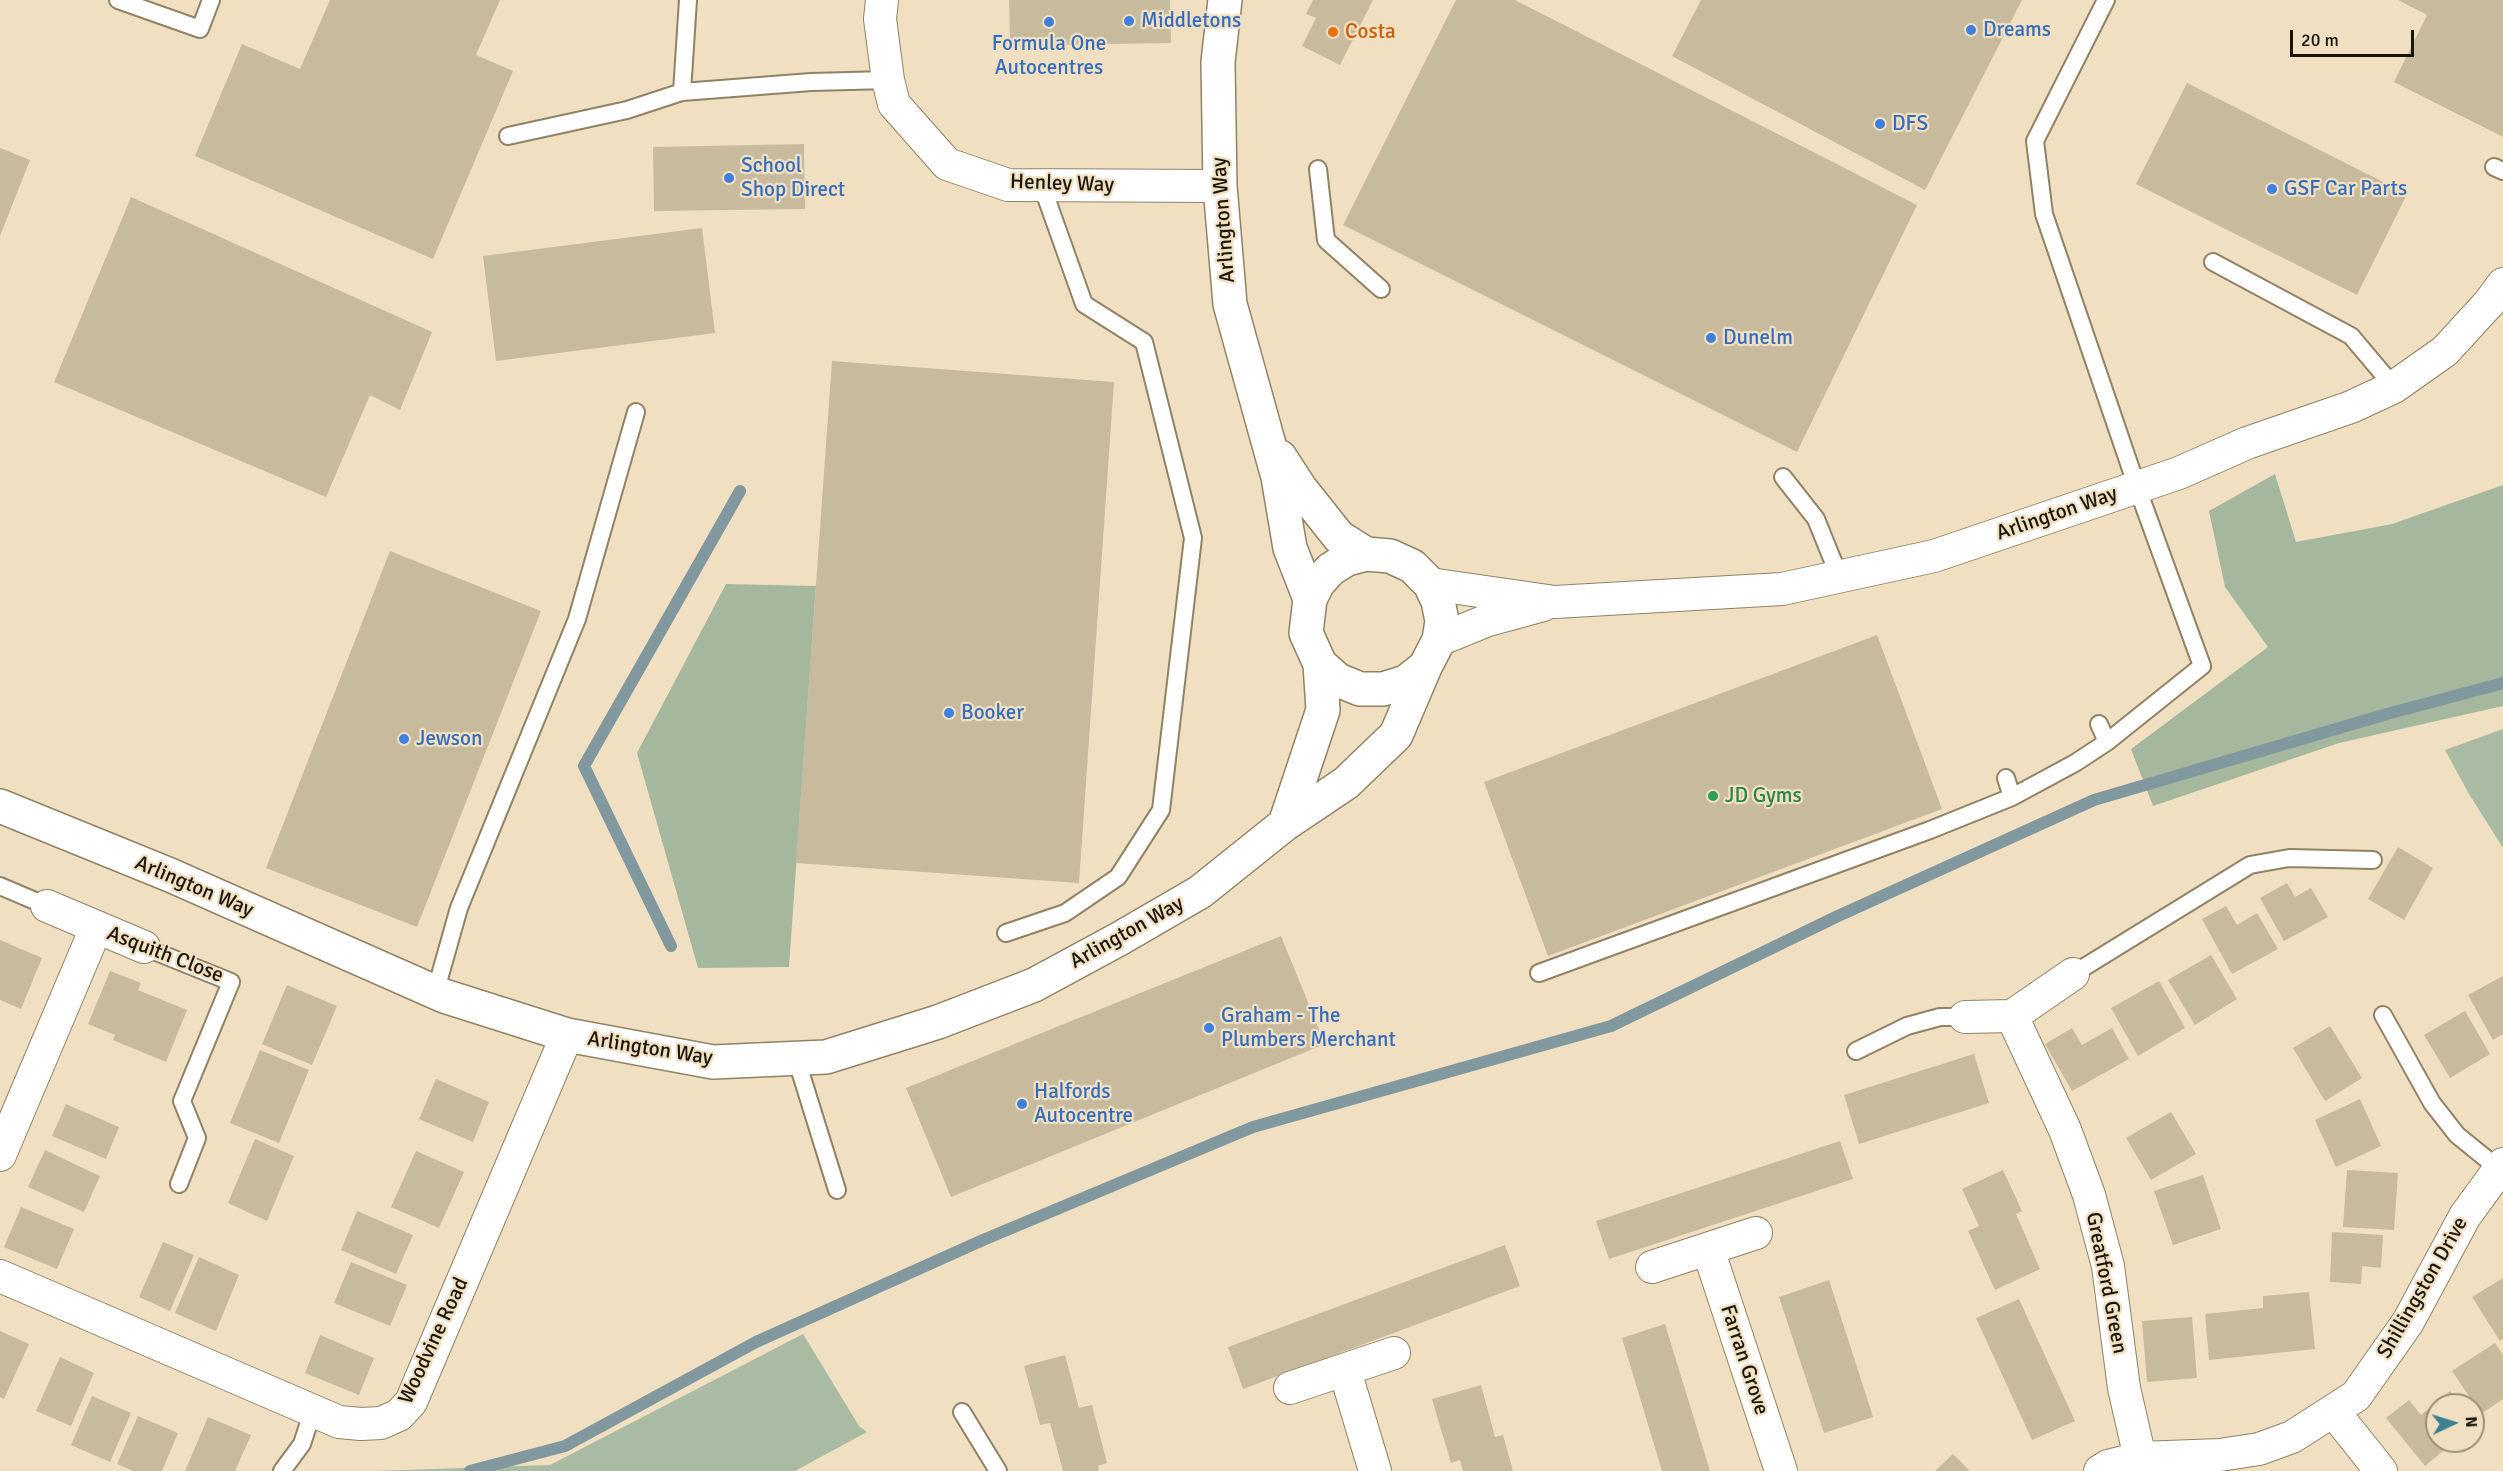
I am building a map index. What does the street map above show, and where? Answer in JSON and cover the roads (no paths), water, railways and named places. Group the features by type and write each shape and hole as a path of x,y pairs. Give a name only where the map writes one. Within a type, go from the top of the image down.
{"street":[{"name":"Henley Way","path":"882,0 880,18 888,80 894,104 947,164 1008,185 1220,186"},
{"name":"Arlington Way","path":"1224,0 1218,62 1220,186 1230,304 1278,477 1290,548 1310,599"},
{"name":"Arlington Way","path":"1430,584 1555,602 1782,589 1934,556 2179,474 2247,443 2351,407 2394,387 2445,351 2489,303 2503,284"},
{"name":"Arlington Way","path":"1266,435 1300,488 1339,537 1366,554"},
{"name":"Arlington Way","path":"0,806 170,875 435,993 567,1035 713,1062 826,1057 938,1022 1034,985 1200,892 1285,824 1346,783 1396,735 1432,654 1442,621 1438,601 1430,584 1412,566 1390,556 1366,554 1347,559 1331,569 1318,583 1310,599 1306,633 1320,664 1323,710 1285,824"},
{"name":"Arlington Way","path":"1320,664 1338,680 1360,688 1383,689 1406,682 1432,654 1488,620 1555,602"},
{"name":"Asquith Close","path":"47,906 144,947"},
{"name":"Asquith Close","path":"0,1155 96,928"},
{"path":"1965,1017 2012,1016 2073,974"},
{"name":"Greatford Green","path":"2012,1016 2065,1130 2089,1195 2108,1266 2124,1388 2140,1458"},
{"name":"Woodvine Road","path":"0,1276 339,1422 381,1423 399,1415 411,1401 567,1035"},
{"name":"Shillingston Drive","path":"2100,1471 2108,1466 2140,1458 2220,1455 2259,1449 2292,1437 2356,1396 2408,1322 2465,1216 2501,1167"},
{"path":"1652,1267 1756,1233"},
{"name":"Farran Grove","path":"1708,1249 1781,1471"},
{"path":"1290,1388 1394,1353"},
{"path":"1345,1371 1375,1471"},
{"path":"2334,1412 2381,1471"}],"lane":[{"path":"118,0 200,29 212,0"},
{"path":"682,92 688,0"},
{"path":"1539,973 1930,830 2012,797 2075,763 2107,742 2202,666 2137,487 2044,214 2035,141 2106,0"},
{"path":"508,136 627,110 682,92 811,82 888,80"},
{"path":"1318,169 1326,240 1381,289"},
{"path":"1006,933 1065,913 1118,877 1161,810 1193,538 1144,342 1084,304 1042,186"},
{"path":"2213,262 2351,336 2394,387"},
{"path":"435,993 459,908 577,619 636,412"},
{"path":"1784,477 1816,519 1839,576"},
{"path":"2099,724 2107,742"},
{"path":"2006,778 2012,797"},
{"path":"2073,974 2250,866 2289,858 2373,860"},
{"name":"Asquith Close","path":"0,886 47,906"},
{"name":"Asquith Close","path":"144,947 231,982 182,1101 196,1138 179,1184"},
{"path":"2383,1015 2432,1103 2457,1135 2501,1167"},
{"path":"1856,1051 1907,1026 1940,1017 1965,1017"},
{"path":"796,1058 837,1190"},
{"path":"282,1471 302,1444 313,1410"},
{"path":"962,1412 998,1471"}],"waterway":[{"path":"671,946 584,766 740,491"},
{"path":"470,1471 565,1446 756,1342 983,1240 1253,1127 1611,1026 1838,916 2094,800 2387,714 2503,683"}],"place":[{"name":"Middletons","path":"1129,21"},
{"name":"Formula One Autocentres","path":"1049,22"},
{"name":"Dreams","path":"1971,30"},
{"name":"Costa","path":"1333,32"},
{"name":"DFS","path":"1880,124"},
{"name":"School Shop Direct","path":"729,178"},
{"name":"GSF Car Parts","path":"2272,189"},
{"name":"Dunelm","path":"1711,338"},
{"name":"Booker","path":"949,713"},
{"name":"Jewson","path":"404,739"},
{"name":"JD Gyms","path":"1713,796"},
{"name":"Graham - The Plumbers Merchant","path":"1209,1028"},
{"name":"Halfords Autocentre","path":"1022,1104"}]}
